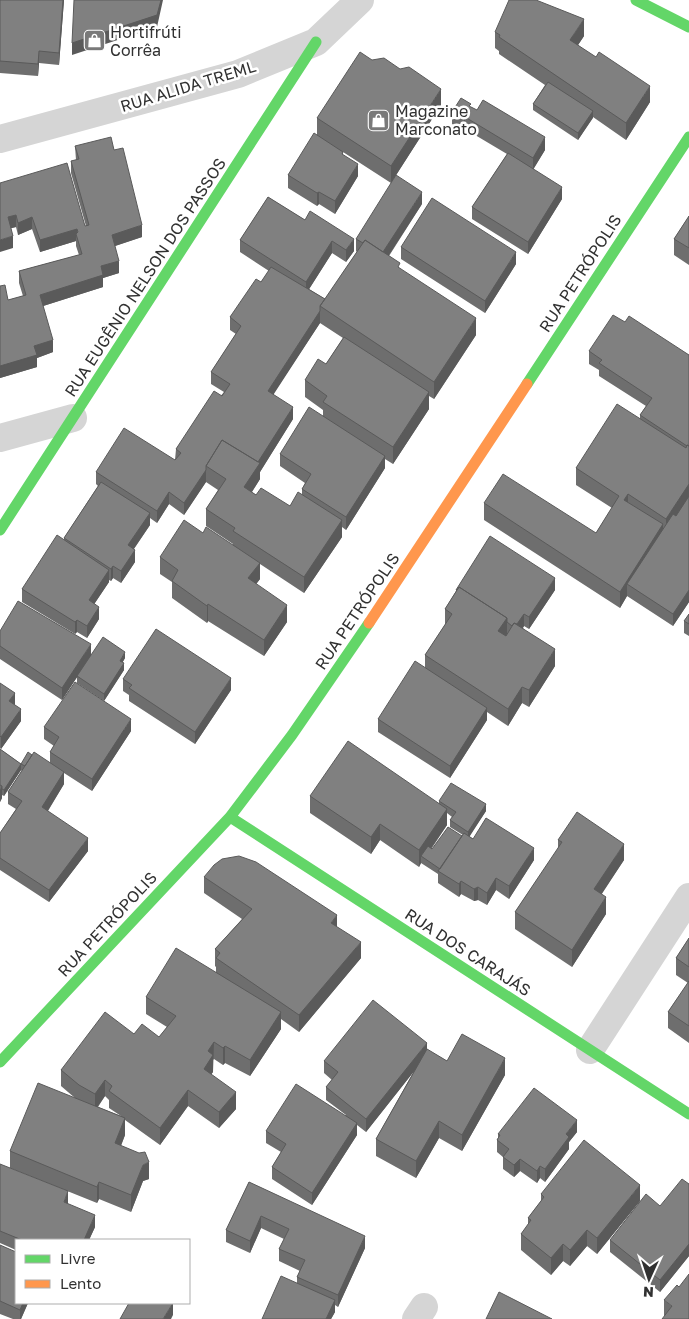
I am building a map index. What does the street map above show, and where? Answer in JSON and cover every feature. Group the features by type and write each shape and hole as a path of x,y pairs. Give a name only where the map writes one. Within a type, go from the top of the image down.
{"street":[{"name":"RUA ALIDA TREML","path":"0,139 238,74 316,42 360,0"},
{"path":"636,0 689,28"},
{"name":"RUA EUGÊNIO NELSON DOS PASSOS","path":"0,530 316,42"},
{"name":"RUA PETRÓPOLIS","path":"0,1062 230,817 292,735 349,654 689,136"},
{"path":"0,438 73,418"},
{"name":"RUA DOS CARAJÁS","path":"230,817 689,1114"},
{"path":"590,1050 689,897"}],"building":[{"path":"0,0 63,0 59,53 39,51 38,64 0,61"},
{"name":"Hortifrúti Corrêa","path":"74,0 161,0 157,15 72,43"},
{"path":"509,0 536,0 584,19 570,40 596,57 599,52 650,86 626,123 499,37 500,35 495,32"},
{"name":"Magazine Marconato","path":"360,52 372,60 384,58 400,69 409,67 441,89 391,166 317,118"},
{"path":"548,82 593,111 578,133 533,104"},
{"path":"461,98 471,104 469,106 477,110 483,100 545,137 533,158 465,117 452,112"},
{"path":"314,133 358,164 335,201 319,192 317,193 288,175"},
{"path":"111,137 114,150 123,148 142,225 112,235 119,261 101,266 103,275 40,295 53,340 34,346 37,355 0,366 0,286 5,285 8,300 26,295 19,271 82,254 76,234 78,232 77,229 40,240 32,217 18,223 16,215 8,217 13,236 0,240 0,183 67,163 85,226 89,225 71,161 79,159 75,146"},
{"path":"508,153 562,187 528,242 472,207"},
{"path":"396,175 422,192 383,252 365,240 363,243 356,239"},
{"path":"268,197 305,220 310,211 354,239 346,250 332,241 306,282 240,240"},
{"path":"432,198 516,252 485,301 401,247"},
{"path":"689,216 689,248 674,239"},
{"path":"365,240 400,263 398,267 476,318 434,382 320,306"},
{"path":"271,267 325,299 320,306 320,311 268,391 293,407 258,462 222,440 206,466 206,470 184,503 169,492 157,511 96,472 124,428 175,460 181,453 176,449 214,391 222,396 230,384 211,372 241,326 230,317 256,279 261,282"},
{"path":"613,315 625,322 629,316 689,355 689,446 640,415 652,398 599,363 602,360 589,351"},
{"path":"344,337 429,392 393,447 323,402 327,396 305,380 318,359 326,364"},
{"path":"617,404 686,448 687,445 689,446 689,484 666,519 628,494 624,500 663,524 620,592 484,503 503,474 596,533 619,496 576,468"},
{"path":"309,407 385,456 346,517 302,489 311,474 280,454"},
{"path":"222,440 260,463 244,487 256,495 261,488 290,506 298,492 342,520 304,577 233,531 235,528 206,509 226,479 206,466"},
{"path":"101,482 150,513 128,545 135,550 121,571 113,566 111,569 64,538"},
{"path":"689,496 689,590 673,614 627,584 673,514 676,516"},
{"path":"184,520 203,533 206,527 260,563 248,578 287,605 264,640 208,604 207,606 172,581 178,570 160,557"},
{"path":"57,535 109,570 89,600 99,607 87,626 77,620 75,622 22,589"},
{"path":"490,536 555,578 529,617 524,614 517,624 514,623 512,626 507,622 507,618 459,587 456,590"},
{"path":"459,587 507,618 498,631 506,636 514,623 555,649 529,690 522,687 508,709 425,655 452,614 445,609"},
{"path":"18,601 91,644 62,688 0,646 0,631"},
{"path":"689,614 689,624 684,621"},
{"path":"156,629 231,678 195,732 129,688 132,685 123,679"},
{"path":"103,637 125,652 120,661 124,663 104,694 77,676"},
{"path":"415,661 487,708 450,766 378,719"},
{"path":"75,682 131,719 92,779 50,752 59,737 44,727"},
{"path":"0,683 15,693 9,701 21,709 1,737 0,736"},
{"path":"348,741 447,809 419,850 380,824 371,837 310,796"},
{"path":"0,749 21,764 4,790 0,785"},
{"path":"28,752 32,755 25,766 21,764"},
{"path":"34,752 64,772 42,807 88,838 49,890 0,858 0,833 22,801 8,792"},
{"path":"451,783 486,804 468,832 450,820 456,812 439,801"},
{"path":"577,812 624,844 594,889 606,897 572,950 515,912 562,842 558,840"},
{"path":"486,818 534,848 509,886 496,878 487,893 478,887 474,889 461,881 459,884 438,871 464,833 473,839"},
{"path":"448,827 462,836 440,869 421,856 428,846 432,849"},
{"path":"239,856 256,862 337,915 331,923 361,942 299,1015 216,958 220,953 215,949 252,909 204,877 222,859"},
{"path":"689,938 689,967 676,958"},
{"path":"176,948 281,1012 250,1060 214,1042 208,1051 213,1055 204,1069 236,1092 219,1112 188,1090 160,1128 109,1091 112,1086 105,1080 95,1094 79,1085 61,1070 105,1012 134,1034 142,1024 159,1037 176,1016 146,997"},
{"path":"689,981 689,1026 668,1012"},
{"path":"373,1000 427,1043 366,1119 326,1087 338,1072 324,1061"},
{"path":"462,1034 505,1058 462,1135 439,1121 416,1161 376,1139 427,1049 447,1061"},
{"path":"38,1083 125,1118 115,1143 139,1153 145,1152 149,1162 143,1165 131,1195 99,1182 97,1187 10,1151"},
{"path":"296,1084 357,1123 312,1193 272,1167 286,1144 266,1131"},
{"path":"534,1088 577,1120 566,1134 569,1137 545,1169 540,1166 537,1171 520,1159 514,1165 503,1157 509,1149 497,1140 500,1135 498,1134"},
{"path":"584,1140 640,1185 597,1238 587,1230 570,1250 563,1244 551,1258 521,1234 531,1220 528,1218 544,1197 541,1194"},
{"path":"0,1164 68,1191 64,1202 95,1215 84,1239 20,1239 0,1231"},
{"path":"682,1179 689,1184 689,1244 660,1280 610,1240 646,1194 660,1206"},
{"path":"249,1182 365,1236 338,1295 297,1277 305,1260 279,1249 289,1229 261,1216 250,1241 226,1230"},
{"path":"0,1245 15,1252 15,1304 23,1304 20,1310 0,1301"},
{"path":"689,1274 689,1319 662,1319 672,1306 664,1300 677,1285 679,1287"},
{"path":"281,1276 335,1300 326,1319 262,1319"},
{"path":"499,1292 552,1319 486,1319"},
{"path":"128,1304 172,1304 163,1319 120,1319"}],"traffic: fast":[{"path":"636,0 689,27"},
{"path":"0,530 316,42"},
{"path":"527,384 689,137"},
{"path":"0,1062 230,817 292,735 369,623"},
{"path":"230,817 689,1114"}],"traffic: slow":[{"path":"369,623 527,384"}],"place":[{"name":"Hortifrúti Corrêa","path":"94,41"},
{"name":"Magazine Marconato","path":"379,120"}]}
